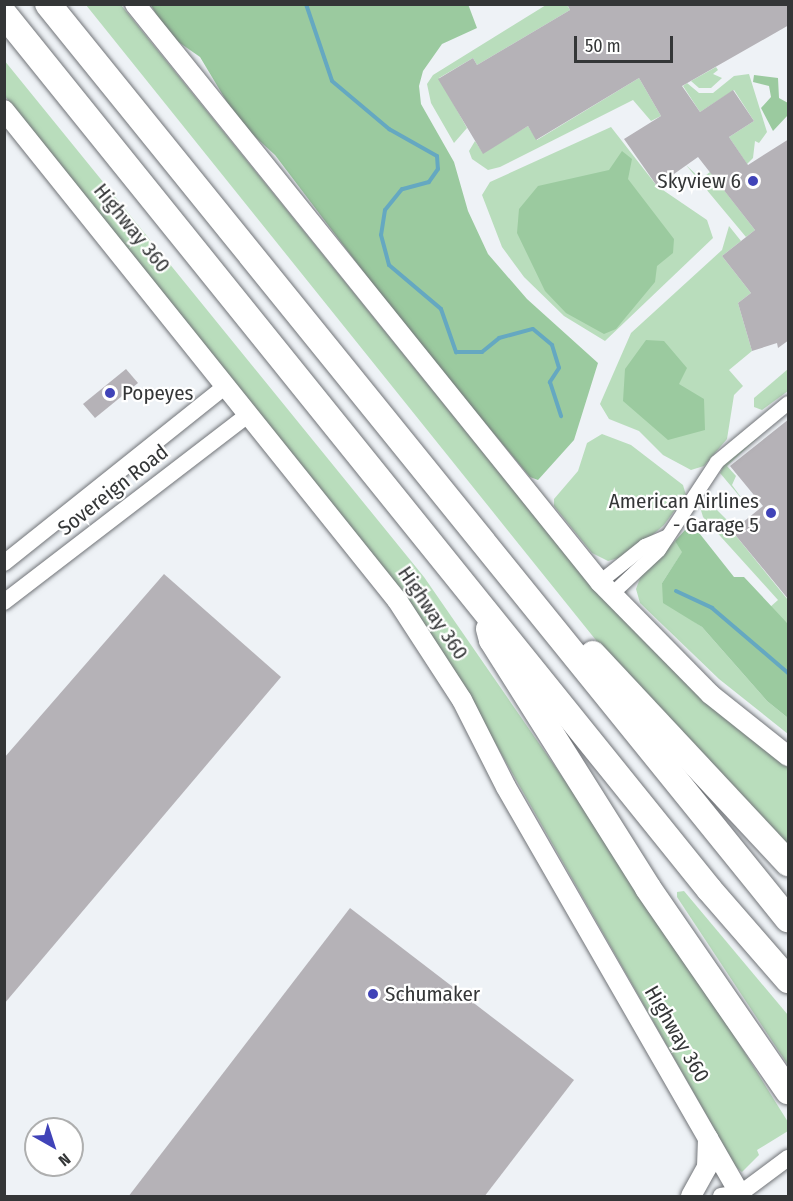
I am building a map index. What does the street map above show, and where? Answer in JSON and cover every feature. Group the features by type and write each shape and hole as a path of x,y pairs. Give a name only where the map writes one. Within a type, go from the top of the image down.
{"highway":[{"path":"48,4 789,920"},
{"path":"70,4 132,84 135,112"},
{"path":"5,15 482,602 710,889 789,980"},
{"path":"482,602 492,640 648,888 789,1091"},
{"path":"552,629 588,649 789,863"}],"main road":[{"path":"135,4 606,588 710,694 789,756"},
{"name":"Highway 360","path":"4,110 376,572 462,700 506,787 708,1138 735,1196"},
{"path":"692,1197 707,1167 708,1138"}],"street":[{"name":"Sovereign Road","path":"4,563 226,386"},
{"path":"606,588 668,536 717,462 789,403"},
{"name":"Sovereign Road","path":"4,603 249,414"},
{"path":"735,1196 789,1158"}],"green space":[{"path":"468,4 477,28 442,44 423,71 419,86 421,104 454,162 468,211 488,254 527,299 598,363 574,440 538,480 530,477 406,328 275,155 239,122 200,57 167,34 151,5"},
{"path":"86,5 121,5 573,564 686,683 788,767 788,846 595,639"},
{"path":"546,5 567,5 570,10 477,65 473,58 439,78 467,128 454,143 431,103 427,84 433,75"},
{"path":"4,60 424,577 673,937 788,1122 788,1131 757,1150 759,1155 742,1172 736,1167 469,697 391,578 5,96"},
{"path":"716,67 718,70 713,74 722,78 711,88 699,88 691,81"},
{"path":"749,74 767,132 759,143 755,141 753,158 747,164 729,137 754,121 734,90 700,112 683,86 687,83 699,93 713,93 734,76"},
{"path":"754,75 778,78 779,98 788,103 788,115 773,131 761,108 771,97 769,86 753,82"},
{"path":"639,78 661,116 651,121 633,100 500,167 488,170 472,159 469,151 475,141 483,153 528,126 537,140"},
{"path":"611,127 657,186 707,220 713,238 605,341 564,316 524,277 502,247 482,195 490,182"},
{"path":"622,151 632,159 628,179 674,239 673,253 657,266 655,282 616,329 604,334 566,313 545,291 517,233 519,209 538,186 609,170"},
{"path":"686,165 701,179 710,172 755,230 746,237"},
{"path":"729,226 741,241 722,256 751,293 738,303 752,351 729,370 743,386 734,395 727,439 704,466 691,470 663,455 639,431 609,419 600,404 631,333 722,250"},
{"path":"646,340 664,341 687,368 679,384 704,399 705,430 668,440 623,401 625,369"},
{"path":"788,369 788,391 762,410 754,407 754,398"},
{"path":"788,410 727,466 736,476 732,485 746,504 720,473 727,459"},
{"path":"602,434 631,445 683,485 686,495 664,525 629,555 608,561 592,553 554,506 554,499 578,471 587,443"},
{"path":"712,505 735,528 732,531 788,600 788,624 769,608 778,600 703,517 700,507"},
{"path":"696,529 734,577 744,577 788,624 788,718 767,701 702,627 663,603 662,583 682,552 675,541 685,530"},
{"path":"675,541 683,551 662,583 670,605 702,627 767,701 788,718 788,734 719,679 640,603 636,589 642,573"},
{"path":"684,891 788,1015 788,1065 677,897 677,892"}],"building":[{"name":"Skyview 6","path":"567,4 789,4 789,25 682,86 700,112 733,90 754,121 729,137 748,165 789,139 789,340 778,348 777,343 752,351 738,303 751,293 722,256 755,230 698,157 657,186 624,139 661,116 639,78 536,140 528,126 483,154 438,79 473,58 477,65 570,10"},
{"name":"Popeyes","path":"126,369 138,383 95,418 83,404"},
{"name":"American Airlines - Garage 5","path":"789,419 789,600 732,531 763,506 730,466"},
{"path":"164,574 281,677 4,1004 4,758"},
{"name":"Schumaker","path":"350,908 574,1080 484,1197 128,1197"}],"waterway":[{"path":"306,4 332,81 389,129 437,156 438,169 429,182 402,189 385,210 381,235 389,265 441,309 456,352 482,352 499,338 533,329 552,345 559,368 550,382 561,416"},
{"path":"676,591 712,608 788,673"}],"place":[{"name":"Skyview 6","path":"753,181"},
{"name":"Popeyes","path":"110,393"},
{"name":"American Airlines - Garage 5","path":"771,513"},
{"name":"Schumaker","path":"373,994"}]}
